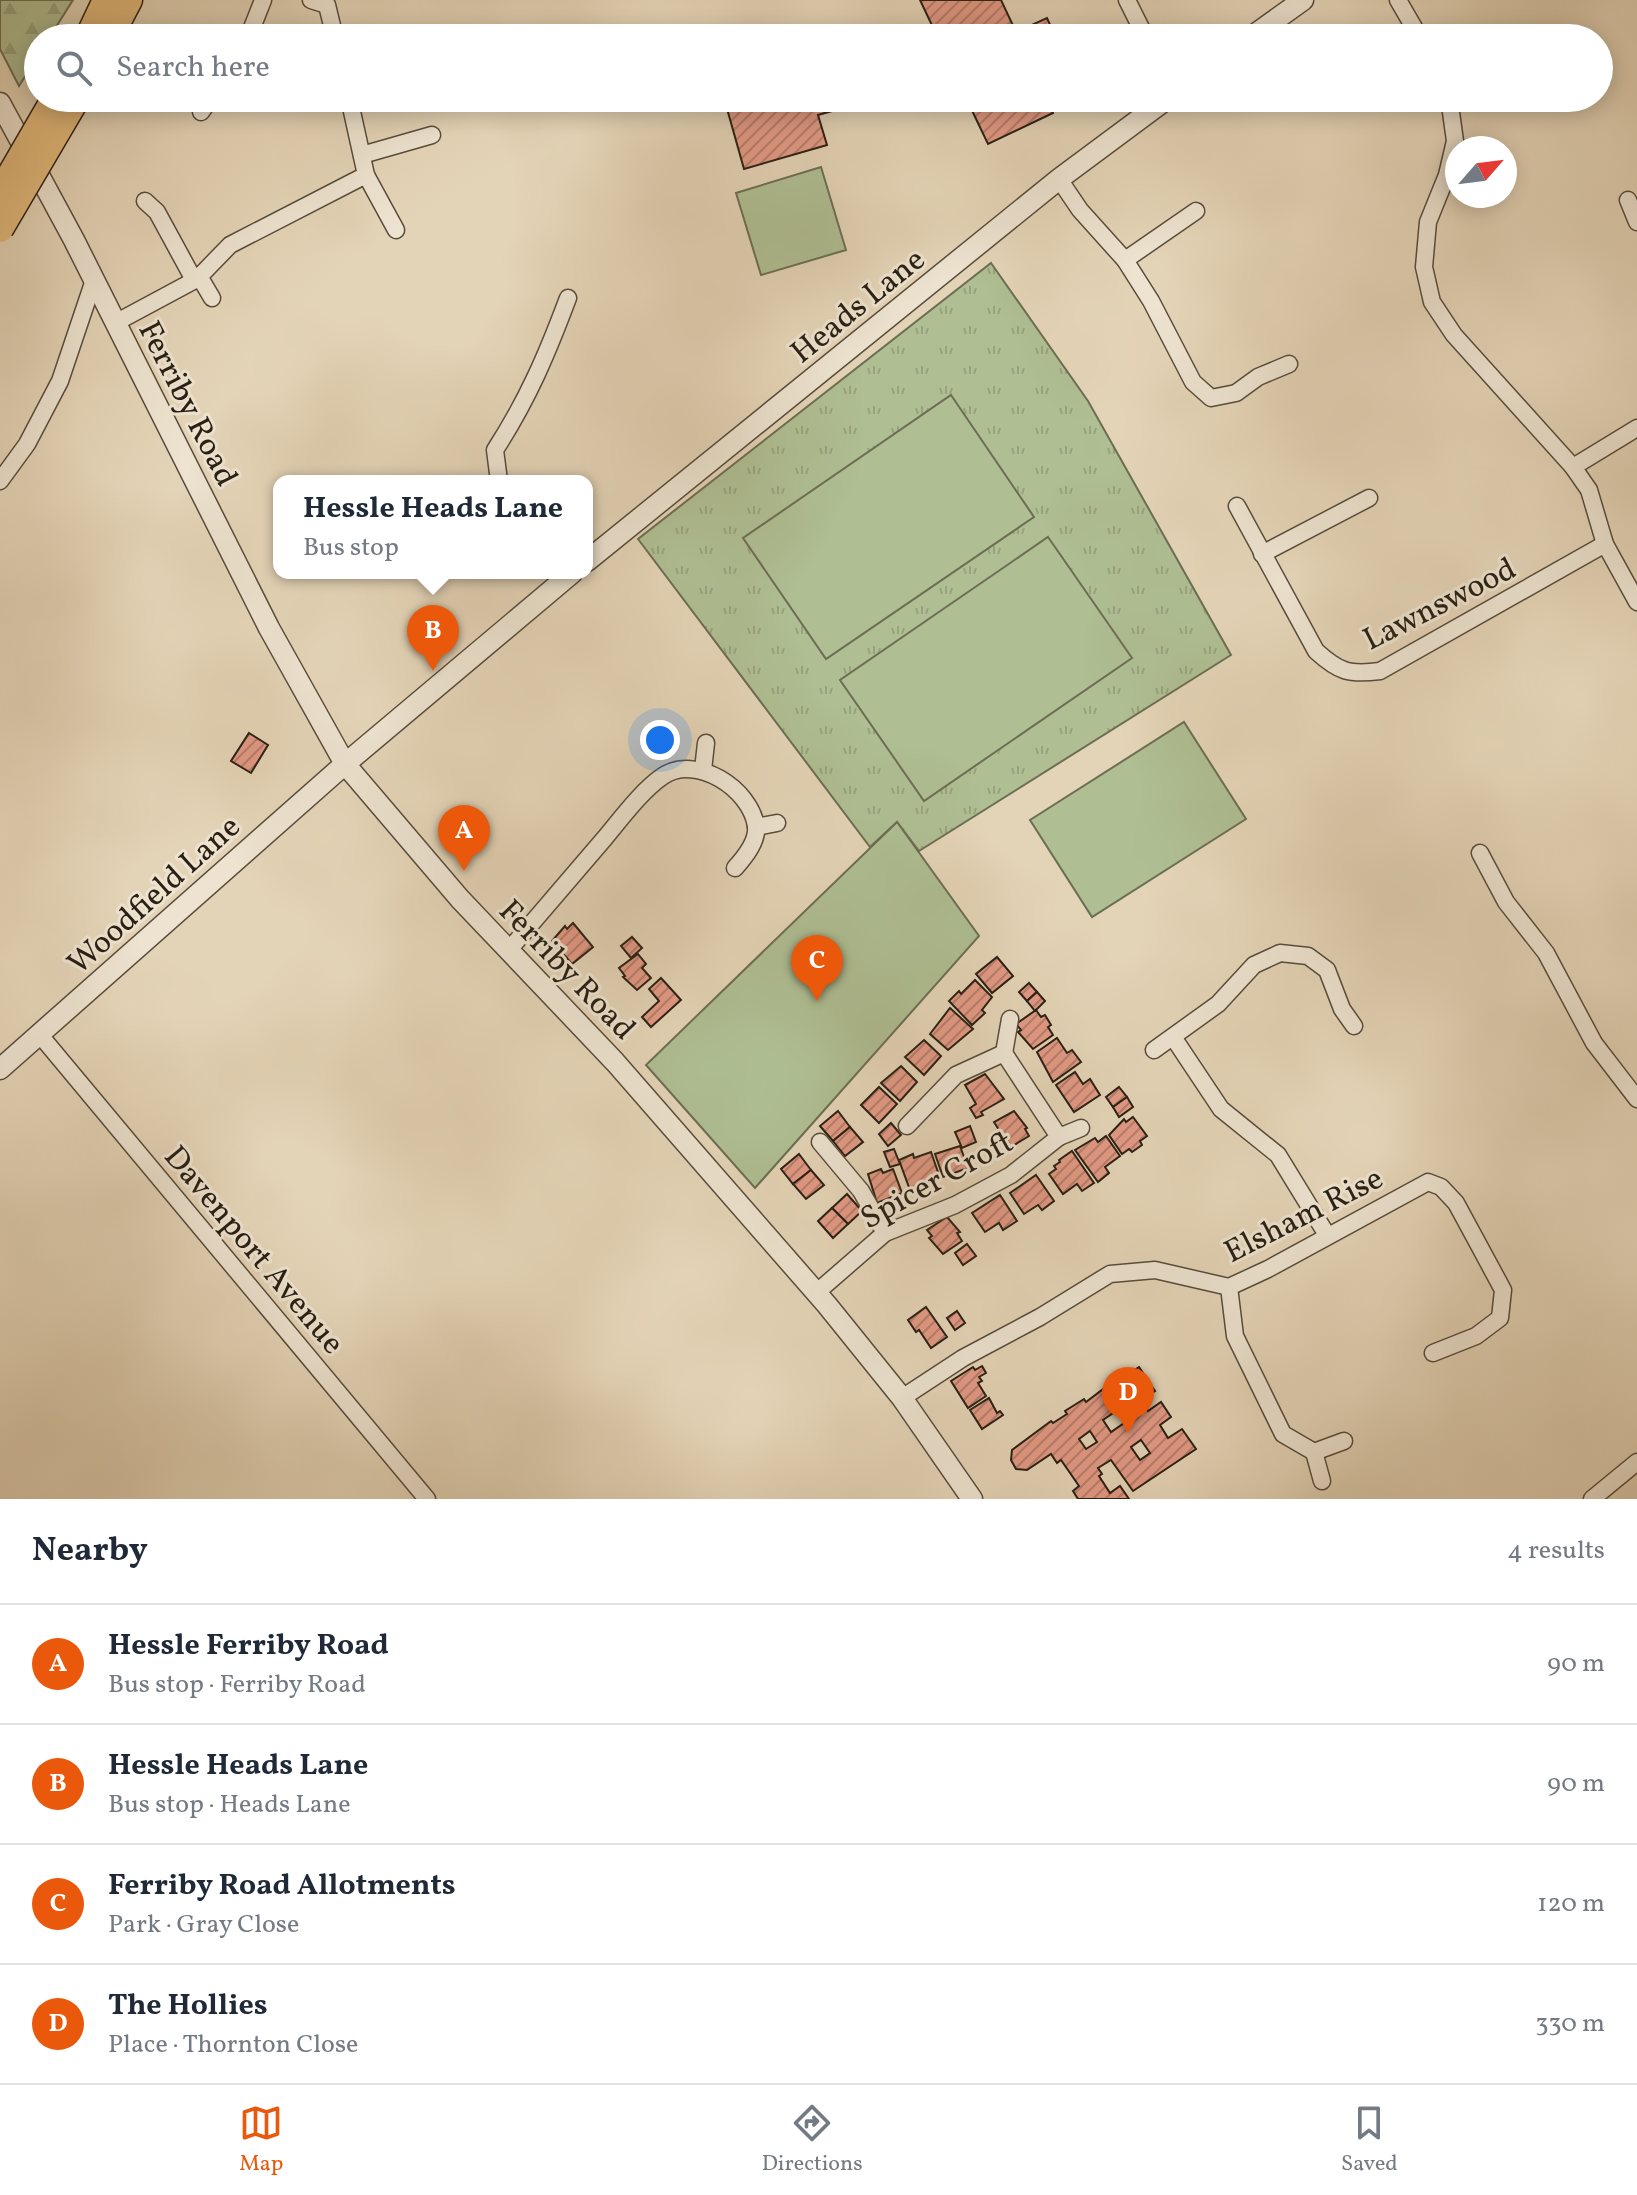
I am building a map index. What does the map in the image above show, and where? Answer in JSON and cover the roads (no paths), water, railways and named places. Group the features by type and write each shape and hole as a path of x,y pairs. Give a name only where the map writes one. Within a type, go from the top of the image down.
{"highway":[{"path":"95,24 106,0"},
{"path":"116,24 129,0"},
{"path":"0,193 60,112"},
{"path":"0,229 63,112"}],"street":[{"path":"254,24 263,0"},
{"path":"1127,0 1139,24"},
{"path":"1270,24 1303,0"},
{"path":"1398,0 1412,24"},
{"path":"322,2 330,24"},
{"name":"Ferriby Road","path":"0,103 94,280 269,628 345,764 460,899 615,1062 816,1293 902,1398 972,1499"},
{"path":"352,112 366,175 396,230"},
{"name":"Heads Lane","path":"593,556 1059,179 1149,112"},
{"path":"1451,112 1455,141 1447,175 1428,222 1424,267 1432,302 1454,335 1573,467 1589,490 1605,544 1637,602"},
{"path":"362,155 432,135"},
{"path":"115,323 197,278 230,245 366,175"},
{"path":"1059,179 1080,210 1125,260 1151,301 1193,382 1211,398 1236,393 1258,377 1289,364"},
{"path":"1628,200 1637,222"},
{"path":"145,201 157,212 212,298"},
{"path":"1125,260 1196,211"},
{"path":"0,481 27,444 60,381 94,280"},
{"path":"498,475 495,450 545,362 568,298"},
{"path":"1573,467 1637,428"},
{"path":"1262,554 1369,498"},
{"name":"Lawnswood","path":"1237,506 1316,651 1335,669 1359,673 1380,671 1605,544"},
{"path":"345,764 560,579"},
{"path":"703,770 706,743"},
{"name":"Woodfield Lane","path":"0,1069 345,764"},
{"path":"508,951 623,818 662,777 682,767 703,770 746,801 756,827 749,852 735,868"},
{"path":"756,827 777,823"},
{"path":"1480,853 1506,902 1546,953 1594,1043 1637,1099"},
{"path":"1154,1050 1218,1004 1254,965 1280,953 1308,956 1327,970 1342,1009 1354,1026"},
{"path":"1004,1053 1010,1019"},
{"name":"Davenport Avenue","path":"40,1035 427,1499"},
{"path":"1173,1037 1221,1109 1278,1155 1327,1235"},
{"name":"Spicer Croft","path":"816,1293 885,1233 955,1205 1011,1175 1059,1137 1004,1053 956,1075 907,1126"},
{"path":"1059,1137 1081,1128"},
{"path":"820,1142 861,1191 885,1233"},
{"name":"Elsham Rise","path":"902,1398 963,1358 1040,1317 1110,1274 1155,1270 1229,1287 1428,1182 1441,1187 1456,1203 1503,1290 1500,1318 1476,1336 1433,1353"},
{"path":"1229,1287 1235,1336 1283,1434 1314,1452 1322,1481"},
{"path":"1314,1452 1344,1441"},
{"path":"1592,1499 1637,1462"}],"place":[{"name":"Hessle Heads Lane","path":"433,671"},
{"name":"Hessle Ferriby Road","path":"464,871"},
{"name":"Ferriby Road Allotments","path":"817,1001"},
{"name":"The Hollies","path":"1128,1433"}]}
